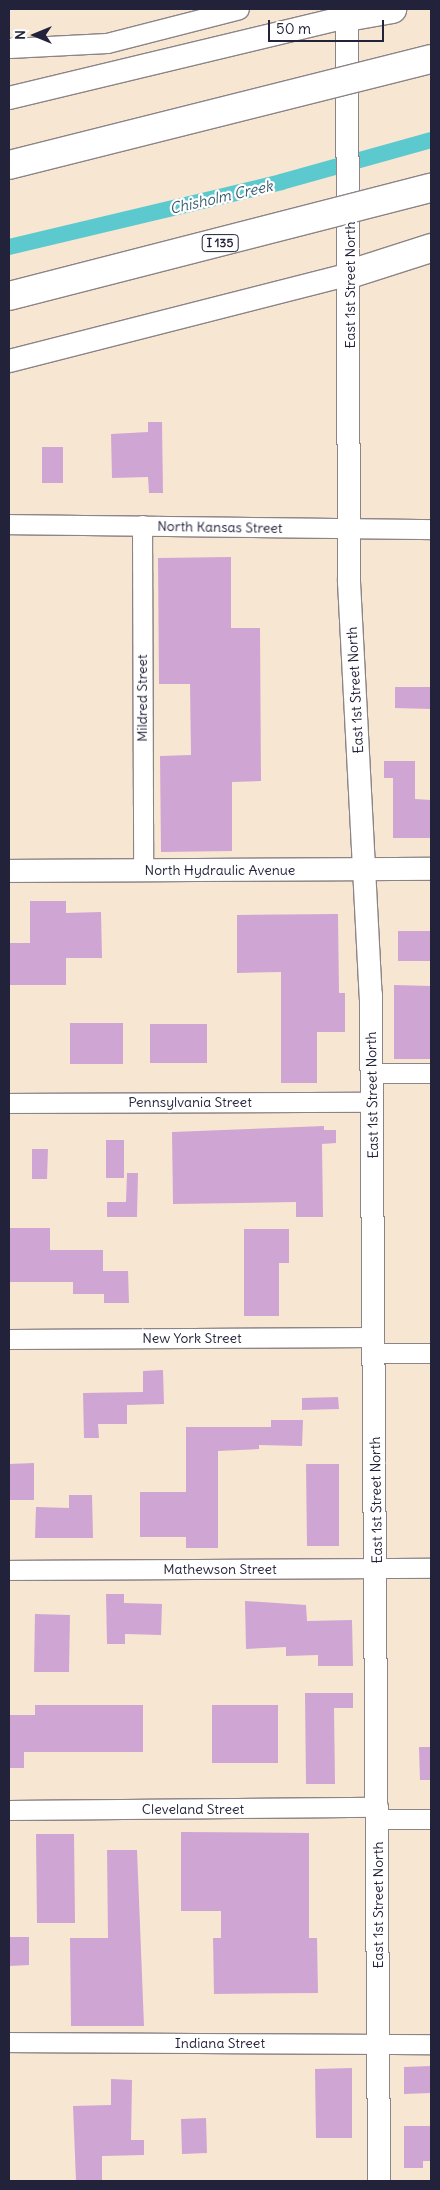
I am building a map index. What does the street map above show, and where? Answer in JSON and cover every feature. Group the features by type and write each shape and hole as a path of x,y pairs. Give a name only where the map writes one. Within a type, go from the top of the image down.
{"highway":[{"path":"347,13 392,9"},
{"path":"9,165 431,59"},
{"name":"I 135","path":"9,296 431,188"},
{"path":"350,274 431,248"}],"street":[{"path":"9,48 107,43 239,9"},
{"path":"9,98 347,13"},
{"name":"East 1st Street North","path":"347,13 350,216 350,529 366,869 372,1073 380,2181"},
{"path":"9,361 350,274"},
{"name":"North Kansas Street","path":"9,524 431,529"},
{"name":"Mildred Street","path":"142,525 143,870"},
{"name":"North Hydraulic Avenue","path":"9,871 431,869"},
{"path":"372,1073 431,1073"},
{"name":"Pennsylvania Street","path":"9,1103 372,1102"},
{"name":"New York Street","path":"9,1339 374,1345 431,1353"},
{"name":"Mathewson Street","path":"9,1570 431,1568"},
{"name":"Cleveland Street","path":"9,1810 378,1813 431,1819"},
{"name":"Indiana Street","path":"9,2042 431,2044"}],"building":[{"path":"148,422 162,422 163,493 149,493 148,477 112,478 111,434 148,432"},
{"path":"42,447 63,447 63,483 42,483"},
{"path":"231,557 231,628 260,628 261,781 232,782 232,851 161,852 160,756 191,755 190,684 159,684 158,558"},
{"path":"395,687 431,687 431,709 395,708"},
{"path":"384,761 415,761 415,799 431,800 431,838 393,838 393,778 384,778"},
{"path":"30,901 66,901 66,913 101,912 102,958 66,958 66,985 9,985 9,943 30,943"},
{"path":"338,914 339,993 345,993 345,1032 317,1032 317,1083 281,1083 281,972 237,973 237,915"},
{"path":"398,931 431,931 431,961 398,961"},
{"path":"394,985 431,986 431,1059 394,1059"},
{"path":"70,1023 123,1023 123,1064 70,1064"},
{"path":"150,1024 207,1024 207,1063 150,1063"},
{"path":"324,1126 324,1130 336,1130 336,1143 322,1144 323,1217 296,1217 296,1202 173,1204 172,1132"},
{"path":"106,1140 124,1140 124,1178 106,1178"},
{"path":"32,1149 48,1149 47,1179 32,1179"},
{"path":"127,1173 138,1173 137,1217 107,1217 107,1202 126,1202"},
{"path":"9,1228 50,1228 50,1250 103,1250 103,1271 128,1271 129,1303 104,1303 104,1294 73,1294 73,1282 9,1282"},
{"path":"244,1229 289,1229 289,1263 279,1263 279,1316 244,1316"},
{"path":"163,1370 164,1404 127,1405 127,1424 98,1424 99,1438 84,1438 83,1393 143,1392 143,1371"},
{"path":"338,1397 339,1409 302,1410 302,1398"},
{"path":"271,1420 303,1420 302,1446 259,1445 259,1449 218,1451 218,1548 186,1548 186,1537 140,1537 140,1492 186,1492 186,1427 271,1427"},
{"path":"34,1463 34,1500 9,1500 9,1464"},
{"path":"306,1464 339,1464 339,1546 307,1546"},
{"path":"69,1495 92,1495 93,1538 35,1538 36,1507 69,1508"},
{"path":"106,1594 124,1594 124,1603 162,1604 161,1635 125,1634 125,1644 107,1644"},
{"path":"245,1601 306,1605 307,1621 352,1620 353,1666 318,1666 318,1655 286,1656 286,1647 246,1649"},
{"path":"35,1614 70,1615 69,1672 34,1672"},
{"path":"305,1693 353,1693 353,1708 334,1708 335,1784 306,1784"},
{"path":"35,1705 143,1705 143,1752 24,1752 24,1768 9,1768 9,1715 35,1715"},
{"path":"212,1705 278,1705 278,1763 212,1763"},
{"path":"419,1747 431,1747 431,1780 420,1780"},
{"path":"181,1832 309,1833 309,1938 317,1938 318,1993 214,1994 213,1938 221,1938 221,1911 181,1911"},
{"path":"36,1834 74,1834 75,1923 37,1923"},
{"path":"107,1850 137,1850 144,2026 71,2026 70,1938 108,1938"},
{"path":"9,1937 29,1937 29,1965 9,1966"},
{"path":"431,2066 431,2093 404,2094 404,2067"},
{"path":"352,2068 352,2138 316,2138 315,2069"},
{"path":"111,2079 132,2080 131,2140 144,2140 144,2155 102,2156 102,2181 76,2181 73,2106 111,2105"},
{"path":"206,2118 207,2153 182,2154 181,2119"},
{"path":"404,2126 431,2126 431,2161 423,2161 423,2168 404,2168"}],"waterway":[{"name":"Chisholm Creek","path":"9,247 281,182 431,140"}]}
